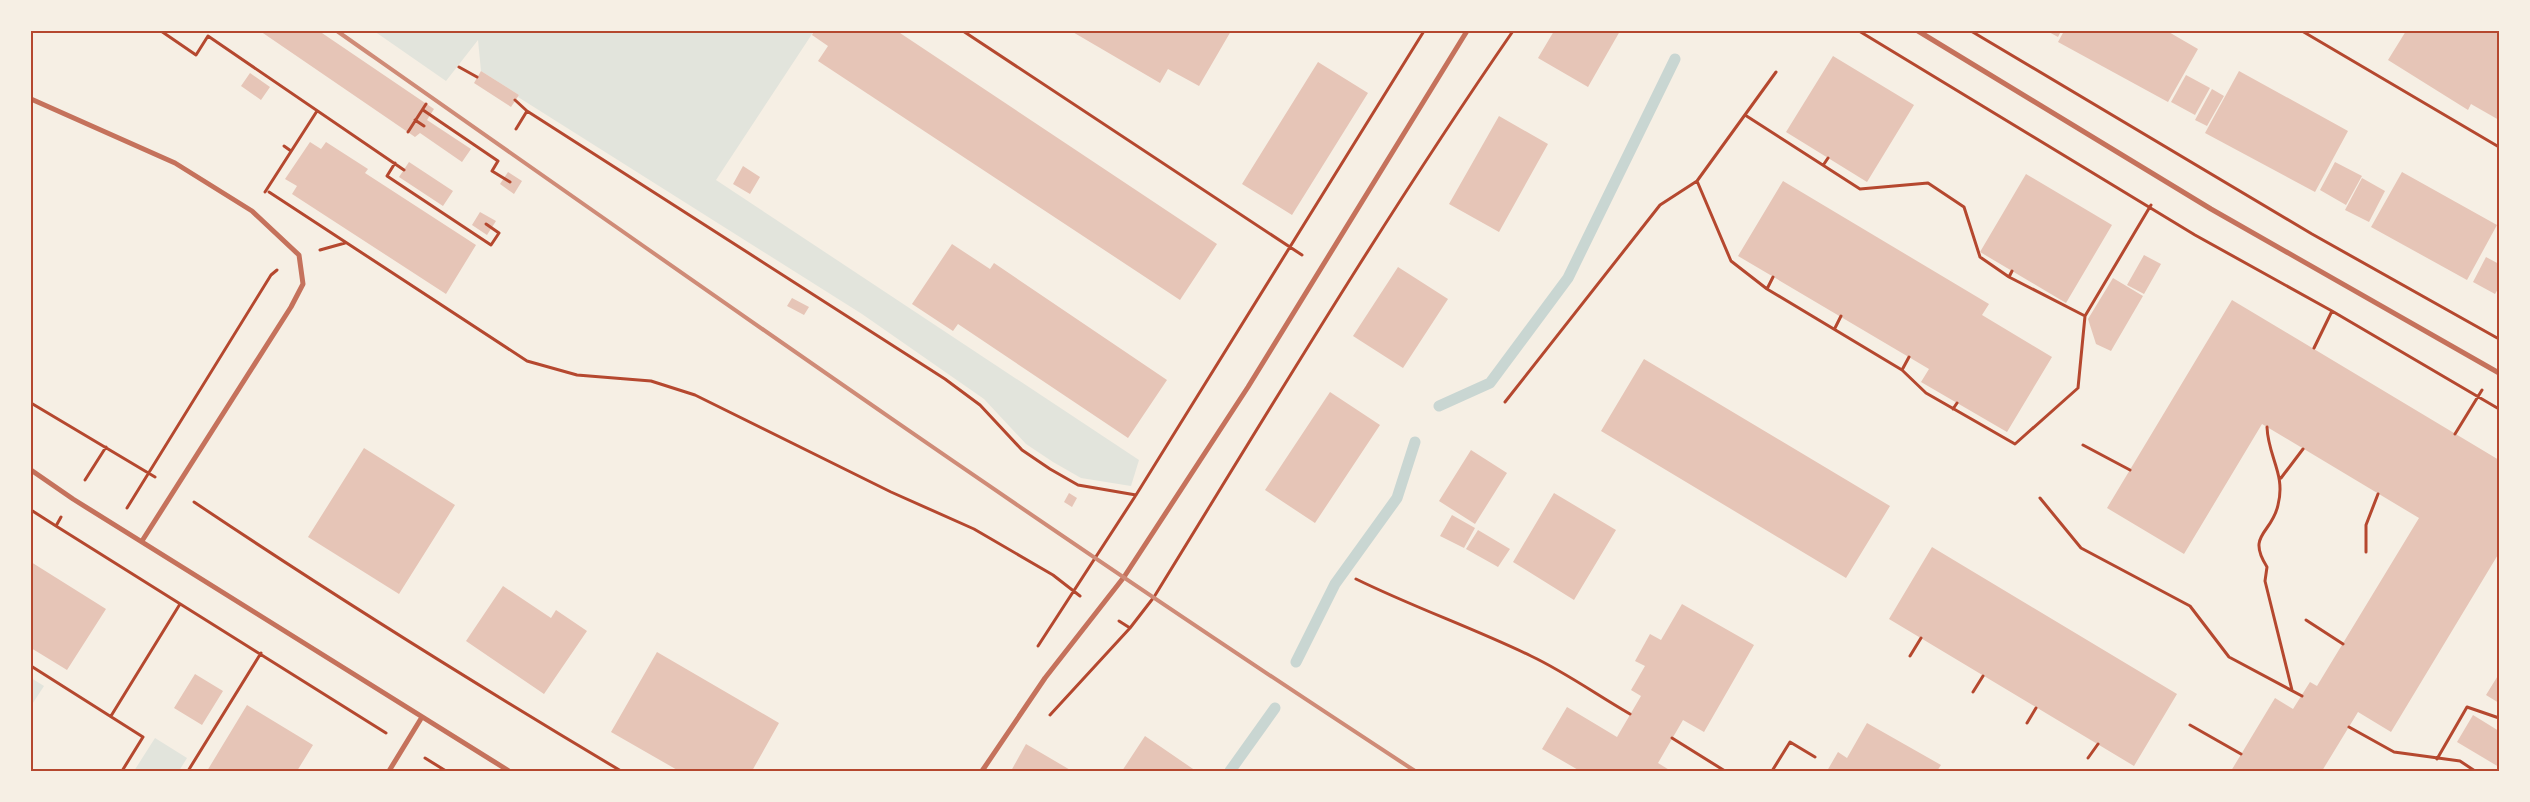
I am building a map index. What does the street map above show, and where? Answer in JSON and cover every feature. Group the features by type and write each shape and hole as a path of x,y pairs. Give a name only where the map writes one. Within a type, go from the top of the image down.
{"street":[{"path":"982,771 1045,678 1124,577 1322,268 1467,31"},
{"path":"1918,31 2210,209 2499,373"},
{"path":"31,99 176,163 252,211 299,255 303,284 292,308 142,541"},
{"path":"31,470 509,771"},
{"path":"389,771 422,717"}],"path":[{"path":"161,31 196,55 208,36 404,170"},
{"path":"963,31 1322,268"},
{"path":"1036,649 1136,495 1424,31"},
{"path":"1045,721 1130,628 1154,597 1305,352 1472,91 1513,31"},
{"path":"1859,31 2195,235 2332,311 2499,409"},
{"path":"1971,31 2312,234 2499,340"},
{"path":"2302,31 2499,147"},
{"path":"459,66 477,77"},
{"path":"1505,402 1660,205 1697,181 1776,72"},
{"path":"516,100 527,111 945,379 980,405 1022,450 1050,470 1078,485 1136,495"},
{"path":"408,132 426,104"},
{"path":"422,110 498,161 492,171 510,182"},
{"path":"252,211 317,111"},
{"path":"516,129 527,111"},
{"path":"1745,114 1860,189 1928,183 1964,207 1980,257 2009,277 2085,316"},
{"path":"415,120 424,126"},
{"path":"284,146 291,151"},
{"path":"1824,164 1828,158"},
{"path":"395,163 387,176 491,245 499,233 486,224"},
{"path":"1697,181 1732,261 1767,289 1835,328 1902,370 1926,393 2015,444 2078,388 2085,316 2150,207"},
{"path":"266,190 527,361 577,375 651,381 695,395 891,492 974,529 1053,575 1073,592"},
{"path":"117,525 271,275 299,255"},
{"path":"2009,277 2012,272"},
{"path":"1767,289 1773,277"},
{"path":"2314,348 2332,311"},
{"path":"1835,328 1841,316"},
{"path":"1902,370 1909,357"},
{"path":"2455,434 2478,397"},
{"path":"31,403 175,489 275,556 529,716 621,771"},
{"path":"1953,410 1956,403"},
{"path":"2267,427 2268,443 2281,479 2278,507 2259,542 2258,554 2267,568 2265,581 2292,690"},
{"path":"2082,444 2130,470"},
{"path":"2281,479 2303,449"},
{"path":"2366,552 2366,525 2378,494"},
{"path":"2040,498 2081,548 2190,606 2228,657 2302,696"},
{"path":"56,526 261,653 446,771"},
{"path":"1356,579 1398,600 1434,613 1533,657 1630,714"},
{"path":"111,716 180,604"},
{"path":"2306,620 2343,644"},
{"path":"1910,656 1921,638"},
{"path":"188,771 261,653"},
{"path":"31,666 143,737 122,771"},
{"path":"1973,692 1983,676"},
{"path":"2437,759 2467,707 2499,718"},
{"path":"2027,723 2036,708"},
{"path":"2190,725 2241,754"},
{"path":"2348,727 2394,752 2460,761 2475,771"},
{"path":"1672,738 1725,771"},
{"path":"1772,771 1790,742 1815,757"},
{"path":"2088,758 2098,744"}],"shaded area":[{"path":"374,31 814,31 716,180 1139,460 1131,486 1081,478 1026,444 984,399 862,314 518,97 519,95 481,71 478,40 446,81"},
{"path":"31,678 44,686 31,706"},
{"path":"155,738 187,758 179,771 134,771"}],"building":[{"path":"260,31 319,31 434,109 427,120 471,149 462,162 420,133 415,137"},
{"path":"814,31 897,31 1217,244 1180,300 818,61 828,46 812,35"},
{"path":"1071,31 1231,31 1199,86 1168,69 1160,83"},
{"path":"1554,31 1620,31 1588,87 1538,58"},
{"path":"2047,31 2061,31 2058,37"},
{"path":"2064,31 2167,31 2198,49 2168,102 2058,42"},
{"path":"2406,31 2499,31 2499,120 2471,104 2468,110 2388,60"},
{"path":"1833,56 1914,105 1867,182 1786,132"},
{"path":"1318,62 1368,93 1292,215 1242,184"},
{"path":"481,71 519,95 511,107 474,83"},
{"path":"2239,71 2348,131 2315,192 2205,133"},
{"path":"250,73 270,87 261,100 241,86"},
{"path":"2186,75 2210,88 2195,115 2171,102"},
{"path":"2212,89 2224,96 2207,126 2195,120"},
{"path":"1499,116 1548,144 1499,232 1449,204"},
{"path":"310,142 321,149 326,142 368,169 365,173 476,245 446,294 292,194 297,186 285,179"},
{"path":"409,162 453,191 443,206 399,177"},
{"path":"2335,162 2362,176 2346,205 2320,190"},
{"path":"743,166 760,177 750,194 733,184"},
{"path":"508,172 522,181 514,194 500,184"},
{"path":"2402,172 2497,225 2467,280 2371,227"},
{"path":"2026,174 2112,225 2066,303 1980,252"},
{"path":"2362,178 2385,191 2369,222 2345,210"},
{"path":"1783,181 1989,304 1982,315 2052,357 2007,432 1921,382 1929,369 1738,256"},
{"path":"480,212 496,221 487,235 472,225"},
{"path":"952,244 990,269 994,263 1167,380 1128,438 958,324 953,331 912,304"},
{"path":"2144,255 2161,264 2144,294 2127,285"},
{"path":"2486,257 2499,264 2499,287 2495,294 2473,282"},
{"path":"1398,267 1448,299 1403,368 1353,336"},
{"path":"2113,278 2143,296 2111,351 2096,344 2088,319"},
{"path":"792,298 809,307 804,315 787,306"},
{"path":"2232,300 2499,460 2499,553 2391,732 2358,712 2322,771 2231,771 2275,698 2293,709 2310,682 2317,686 2419,518 2262,424 2184,554 2107,508"},
{"path":"1644,359 1890,506 1846,578 1601,431"},
{"path":"1330,392 1380,425 1315,523 1265,490"},
{"path":"364,448 455,505 399,594 308,537"},
{"path":"1471,450 1507,473 1475,524 1439,501"},
{"path":"1069,493 1077,498 1072,507 1064,502"},
{"path":"1554,493 1616,530 1574,600 1513,562"},
{"path":"1452,515 1475,528 1464,548 1440,536"},
{"path":"1478,530 1510,549 1498,567 1466,549"},
{"path":"1932,547 2177,694 2134,766 1889,619"},
{"path":"31,562 106,609 67,670 31,648"},
{"path":"503,586 551,618 556,610 587,631 544,694 466,641"},
{"path":"1682,604 1754,645 1704,732 1683,720 1658,763 1671,771 1580,771 1542,749 1567,707 1617,737 1641,696 1631,690 1645,666 1635,661 1650,634 1661,640"},
{"path":"657,652 779,723 752,771 679,771 611,732"},
{"path":"195,674 223,691 202,725 174,708"},
{"path":"2499,674 2499,703 2486,695"},
{"path":"247,705 313,745 297,771 207,771"},
{"path":"2473,715 2499,731 2499,767 2457,742"},
{"path":"1867,723 1941,765 1937,771 1827,771 1838,752 1847,758"},
{"path":"1145,736 1196,771 1122,771"},
{"path":"1026,744 1072,771 1011,771"}],"waterway":[{"path":"1439,406 1490,383 1568,278 1675,59"},
{"path":"1296,662 1335,584 1397,498 1415,442"},
{"path":"1230,771 1275,708"}],"railway":[{"path":"337,31 739,313 1008,498 1415,771"}]}
